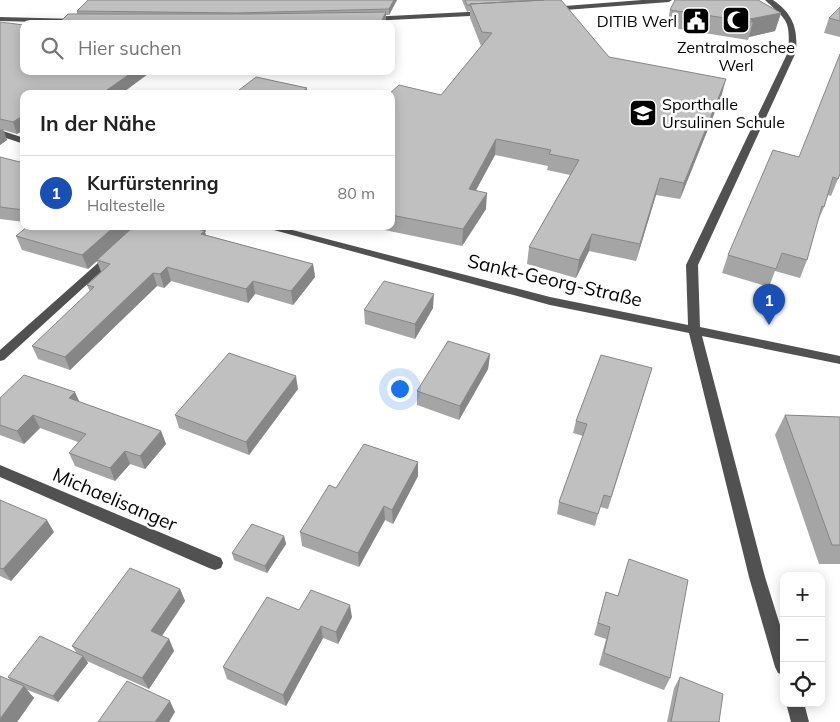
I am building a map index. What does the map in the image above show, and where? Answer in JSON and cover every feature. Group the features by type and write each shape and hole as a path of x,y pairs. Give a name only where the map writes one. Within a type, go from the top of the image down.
{"street":[{"path":"538,10 669,0"},
{"path":"768,0 782,9 790,19 794,35 792,52 692,265 694,330 757,576 783,662"},
{"path":"361,20 499,12"},
{"path":"0,20 20,20"},
{"path":"0,134 20,140"},
{"name":"Sankt-Georg-Straße","path":"279,230 550,301 840,360"},
{"path":"0,357 123,246"},
{"name":"Michaelisanger","path":"0,471 215,563"},
{"path":"796,707 800,722"}],"building":[{"path":"88,0 394,0 389,9 236,13 77,11"},
{"path":"465,0 544,0 467,5"},
{"path":"561,0 609,57 726,79 684,183 660,178 640,244 592,234 579,260 529,247 579,160 549,154 551,150 496,139 469,189 487,193 463,229 395,216 395,90 393,90 399,85 441,95 492,33 482,32 470,4"},
{"path":"675,0 758,0 781,13 750,19 753,22 670,10"},
{"path":"840,7 840,21 829,18"},
{"path":"386,12 382,20 62,20 68,14"},
{"path":"0,22 20,24 20,75 128,75 107,90 20,90 20,118 13,122 0,119"},
{"path":"840,54 840,174 838,179 833,177 824,207 822,206 807,260 782,253 776,269 728,255 773,150 799,157"},
{"path":"256,77 307,88 305,90 239,90"},
{"path":"0,157 20,162 20,210 0,207"},
{"path":"23,230 110,230 82,255 16,236"},
{"path":"130,230 201,230 205,231 201,234 313,264 291,291 253,281 246,289 167,267 160,274 153,273 65,357 32,346 94,287 87,285 110,264 97,260"},
{"path":"384,281 434,294 415,324 364,310"},
{"path":"448,341 490,354 460,406 417,391"},
{"path":"229,353 296,376 246,442 175,415"},
{"path":"601,355 652,368 611,497 604,495 598,514 559,502 587,424 576,421"},
{"path":"24,375 75,392 69,398 161,431 140,456 125,451 110,468 69,453 86,434 33,415 17,431 0,425 0,398"},
{"path":"785,415 840,417 840,545 832,545"},
{"path":"364,444 418,462 392,510 384,506 358,553 300,532 329,485 336,488"},
{"path":"0,500 47,520 3,569 0,568"},
{"path":"252,524 284,536 265,566 232,553"},
{"path":"629,559 688,580 670,678 604,653 610,627 598,623 606,592 618,596"},
{"path":"130,568 180,589 151,631 169,639 142,678 72,646"},
{"path":"311,590 350,605 336,632 321,626 283,695 223,667 267,597 299,610"},
{"path":"40,636 83,656 53,696 8,677"},
{"path":"0,676 24,686 0,719"},
{"path":"680,677 723,694 719,722 671,722"},
{"path":"127,681 170,701 155,722 98,722"}],"place":[{"name":"Zentralmoschee Werl","path":"736,20"},
{"name":"DITIB Werl","path":"696,21"},
{"name":"Sporthalle Ursulinen Schule","path":"643,113"},
{"name":"Kurfürstenring","path":"769,325"}]}
